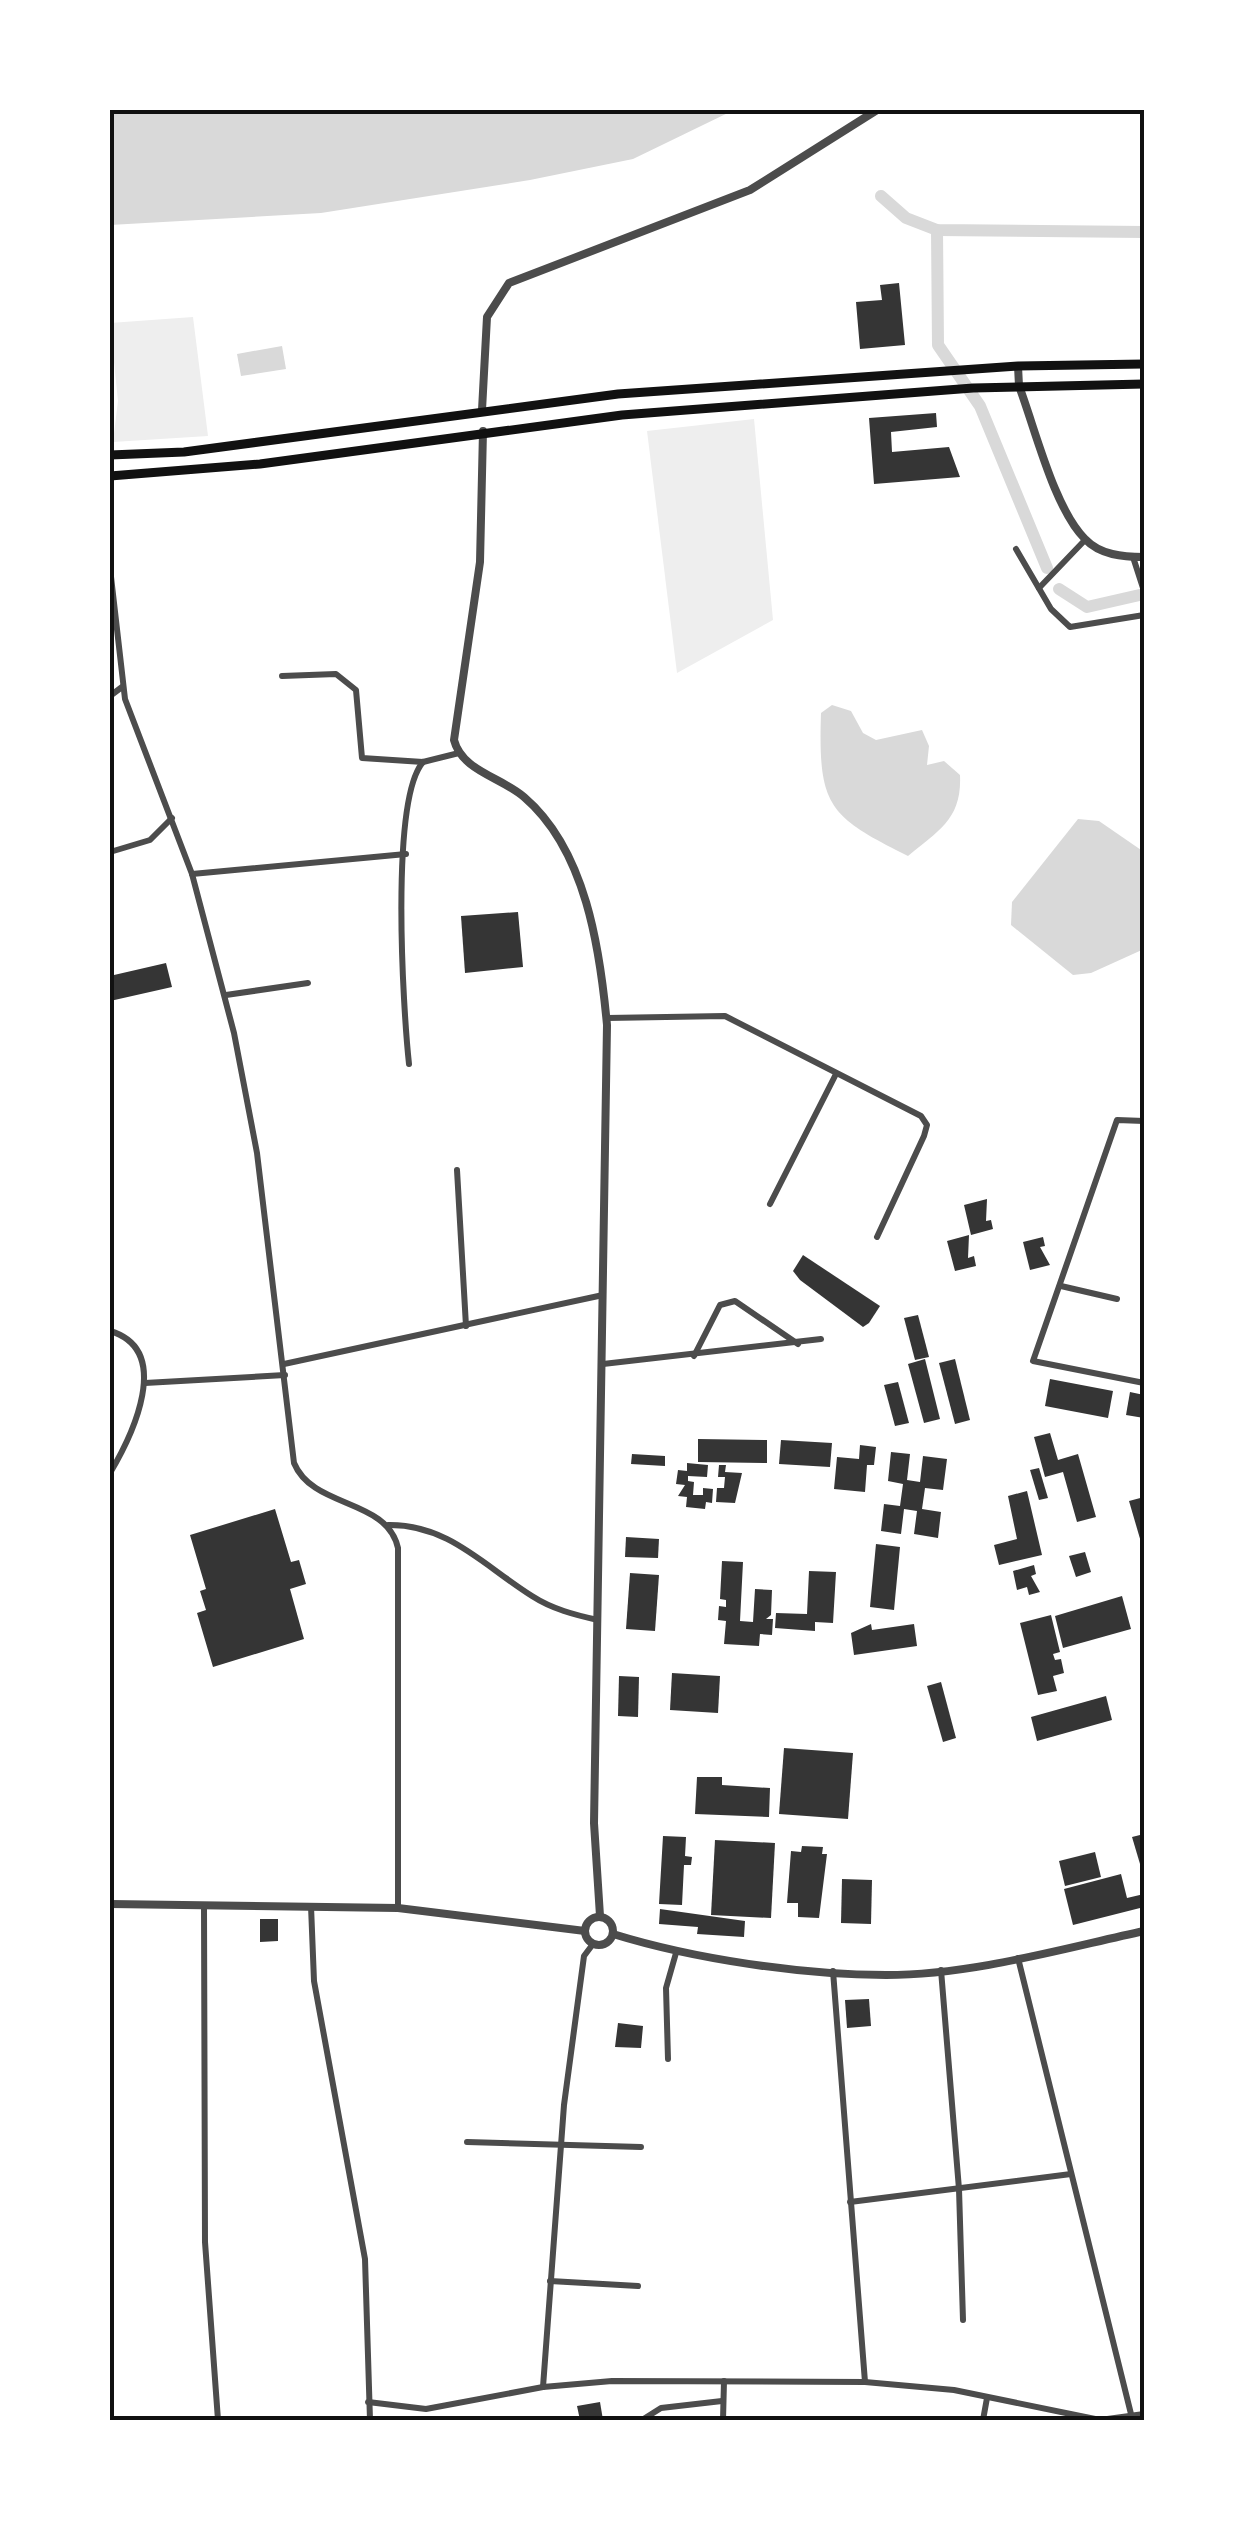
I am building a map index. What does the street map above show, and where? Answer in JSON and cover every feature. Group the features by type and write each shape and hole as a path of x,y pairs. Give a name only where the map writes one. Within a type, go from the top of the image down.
{"main road":[{"path":"110,456 200,450 618,394 1018,366 1144,364"},
{"path":"110,476 260,464 483,430 622,415 973,388 1144,384"},
{"path":"482,410 483,430"}],"street":[{"path":"482,410 487,316 509,283 750,190 877,110"},
{"path":"1018,366 1019,386 1067,512 1085,540 1106,553 1144,558"},
{"path":"483,430 480,562 454,732 459,753 524,797 560,844 588,909 607,1018 594,1823 600,1916"},
{"path":"1040,588 1085,540"},
{"path":"1016,549 1051,609 1070,627 1144,615"},
{"path":"1132,557 1144,591"},
{"path":"110,568 122,688 192,874 226,995 257,1153 294,1463 302,1478 387,1525 410,1524 441,1533 540,1600 598,1620"},
{"path":"282,676 336,674 358,695 362,758 423,762 459,753"},
{"path":"110,696 122,688"},
{"path":"408,1064 402,993 406,854 410,782 423,762"},
{"path":"110,852 150,840 172,818"},
{"path":"192,874 406,854"},
{"path":"226,995 308,983"},
{"path":"607,1018 725,1016 921,1116 927,1125 878,1237"},
{"path":"770,1204 836,1074"},
{"path":"1144,1120 1117,1120 1033,1361 1144,1383"},
{"path":"457,1170 466,1326"},
{"path":"1061,1286 1117,1298"},
{"path":"284,1364 603,1294"},
{"path":"694,1356 720,1304 735,1300 799,1345"},
{"path":"110,1332 126,1336 140,1356 145,1384 134,1434 110,1473"},
{"path":"603,1364 821,1340"},
{"path":"145,1384 285,1375"},
{"path":"387,1525 398,1548 398,1908"},
{"path":"110,1904 398,1908 585,1931"},
{"path":"204,1906 205,2242 218,2420"},
{"path":"310,1906 314,1980 365,2259 370,2420"},
{"path":"585,1931 588,1922 600,1916"},
{"path":"600,1916 611,1922 614,1934"},
{"path":"585,1931 593,1944"},
{"path":"614,1934 676,1953 886,1975 1018,1958 1144,1931"},
{"path":"593,1944 605,1944 614,1934"},
{"path":"543,2386 564,2105 584,1956 593,1944"},
{"path":"668,2059 666,1988 676,1953"},
{"path":"1018,1958 1132,2418"},
{"path":"941,1970 958,2188 963,2320"},
{"path":"834,1971 865,2382"},
{"path":"564,2105 574,2106"},
{"path":"466,2142 641,2147"},
{"path":"850,2202 1071,2174"},
{"path":"550,2281 638,2286"},
{"path":"368,2402 426,2409 543,2386 612,2380 865,2382 954,2390 1100,2420 1144,2414"},
{"path":"723,2420 724,2381"},
{"path":"983,2420 987,2398"},
{"path":"642,2420 660,2408 722,2401"}],"shaded area":[{"path":"110,110 734,110 633,159 530,180 321,213 110,225"},
{"path":"193,317 208,436 113,442 118,401 110,323"},
{"path":"282,346 286,369 241,376 237,354"},
{"path":"754,419 773,620 677,673 647,431"},
{"path":"832,705 851,711 863,733 876,740 922,730 929,746 927,765 944,761 960,775 953,813 939,831 908,856 860,830 833,804 822,769 821,744 821,713"},
{"path":"1078,819 1099,821 1144,852 1144,949 1091,973 1073,975 1011,925 1012,902"}],"building":[{"path":"899,283 905,345 860,349 856,302 882,300 880,285"},
{"path":"936,413 937,427 891,432 892,452 949,447 960,477 874,484 869,418"},
{"path":"518,912 523,967 465,973 461,916"},
{"path":"166,963 172,987 110,1001 110,965 114,975"},
{"path":"987,1199 986,1221 991,1220 993,1229 971,1235 964,1205"},
{"path":"969,1235 968,1258 974,1256 976,1266 955,1271 947,1241"},
{"path":"1043,1237 1045,1246 1040,1247 1050,1265 1030,1270 1023,1242"},
{"path":"803,1255 880,1306 869,1323 863,1327 800,1280 793,1271"},
{"path":"918,1315 929,1357 915,1360 904,1318"},
{"path":"925,1359 940,1419 924,1423 908,1364"},
{"path":"955,1359 970,1420 955,1424 939,1363"},
{"path":"1050,1379 1113,1391 1108,1418 1045,1406"},
{"path":"898,1382 909,1423 895,1426 884,1385"},
{"path":"1130,1392 1144,1395 1144,1418 1126,1415"},
{"path":"1050,1433 1058,1460 1078,1454 1096,1517 1077,1522 1063,1472 1045,1477 1034,1437"},
{"path":"698,1439 767,1440 767,1463 698,1462"},
{"path":"781,1440 832,1443 830,1467 779,1464"},
{"path":"860,1445 876,1447 874,1465 867,1465 865,1492 834,1489 837,1457 859,1459"},
{"path":"891,1452 910,1454 907,1480 920,1482 923,1456 947,1459 943,1490 925,1488 922,1509 941,1512 938,1538 914,1534 917,1511 904,1509 901,1534 881,1531 884,1504 900,1506 903,1484 888,1481"},
{"path":"632,1454 665,1456 665,1466 631,1464"},
{"path":"687,1463 708,1465 707,1477 688,1476 688,1481 694,1482 693,1495 703,1495 703,1488 713,1489 712,1503 706,1502 705,1509 686,1507 687,1497 678,1496 685,1485 676,1484 678,1470 687,1471"},
{"path":"719,1465 726,1465 725,1472 742,1473 735,1503 716,1502 717,1488 724,1488 725,1477 718,1477"},
{"path":"1039,1468 1048,1498 1039,1500 1030,1470"},
{"path":"1027,1491 1042,1555 999,1565 994,1545 1017,1539 1008,1496"},
{"path":"1144,1497 1144,1549 1143,1549 1129,1501"},
{"path":"275,1509 291,1562 299,1560 306,1584 290,1589 304,1639 213,1667 197,1613 206,1610 200,1591 206,1589 190,1535"},
{"path":"626,1537 659,1539 658,1558 625,1557"},
{"path":"876,1544 900,1547 894,1610 870,1607"},
{"path":"1085,1552 1091,1572 1076,1577 1069,1556"},
{"path":"722,1561 743,1562 740,1621 753,1622 755,1589 772,1590 771,1615 766,1619 773,1619 772,1635 760,1634 759,1646 724,1644 726,1621 718,1620 719,1606 726,1607 726,1600 720,1599"},
{"path":"1034,1565 1036,1574 1031,1576 1040,1592 1029,1595 1027,1587 1017,1590 1013,1571"},
{"path":"809,1571 836,1572 833,1623 815,1622 815,1631 775,1628 776,1613 807,1614"},
{"path":"630,1573 659,1575 655,1631 626,1629"},
{"path":"1122,1596 1131,1629 1063,1648 1055,1616"},
{"path":"1051,1615 1060,1652 1053,1654 1055,1660 1061,1659 1064,1673 1053,1676 1057,1691 1038,1695 1020,1623"},
{"path":"871,1624 872,1630 914,1624 917,1646 854,1655 851,1633"},
{"path":"672,1673 720,1676 718,1713 670,1710"},
{"path":"619,1676 639,1677 638,1717 618,1716"},
{"path":"941,1682 956,1738 943,1742 927,1686"},
{"path":"1106,1696 1112,1720 1037,1741 1031,1717"},
{"path":"784,1748 853,1753 848,1819 779,1814"},
{"path":"697,1777 722,1777 722,1785 770,1788 769,1817 695,1814"},
{"path":"1144,1834 1144,1874 1143,1874 1132,1837"},
{"path":"663,1836 686,1837 685,1856 692,1857 691,1865 684,1865 682,1905 659,1904"},
{"path":"715,1840 775,1843 771,1918 711,1915"},
{"path":"802,1846 823,1847 822,1854 827,1854 819,1918 798,1917 798,1903 787,1903 791,1851 801,1852"},
{"path":"1095,1852 1101,1877 1065,1886 1059,1861"},
{"path":"1121,1874 1127,1898 1144,1894 1144,1907 1073,1925 1064,1889"},
{"path":"842,1879 872,1880 871,1924 841,1923"},
{"path":"660,1909 745,1921 744,1937 697,1934 698,1927 659,1924"},
{"path":"260,1919 278,1919 278,1941 260,1942"},
{"path":"869,1999 871,2026 847,2028 845,2000"},
{"path":"618,2023 643,2026 641,2048 615,2047"},
{"path":"600,2402 603,2420 580,2420 577,2406"}],"waterway":[{"path":"881,196 906,218 937,230 1144,232"},
{"path":"937,230 938,345 980,406 1047,568"},
{"path":"1059,589 1087,607 1144,594"}]}
